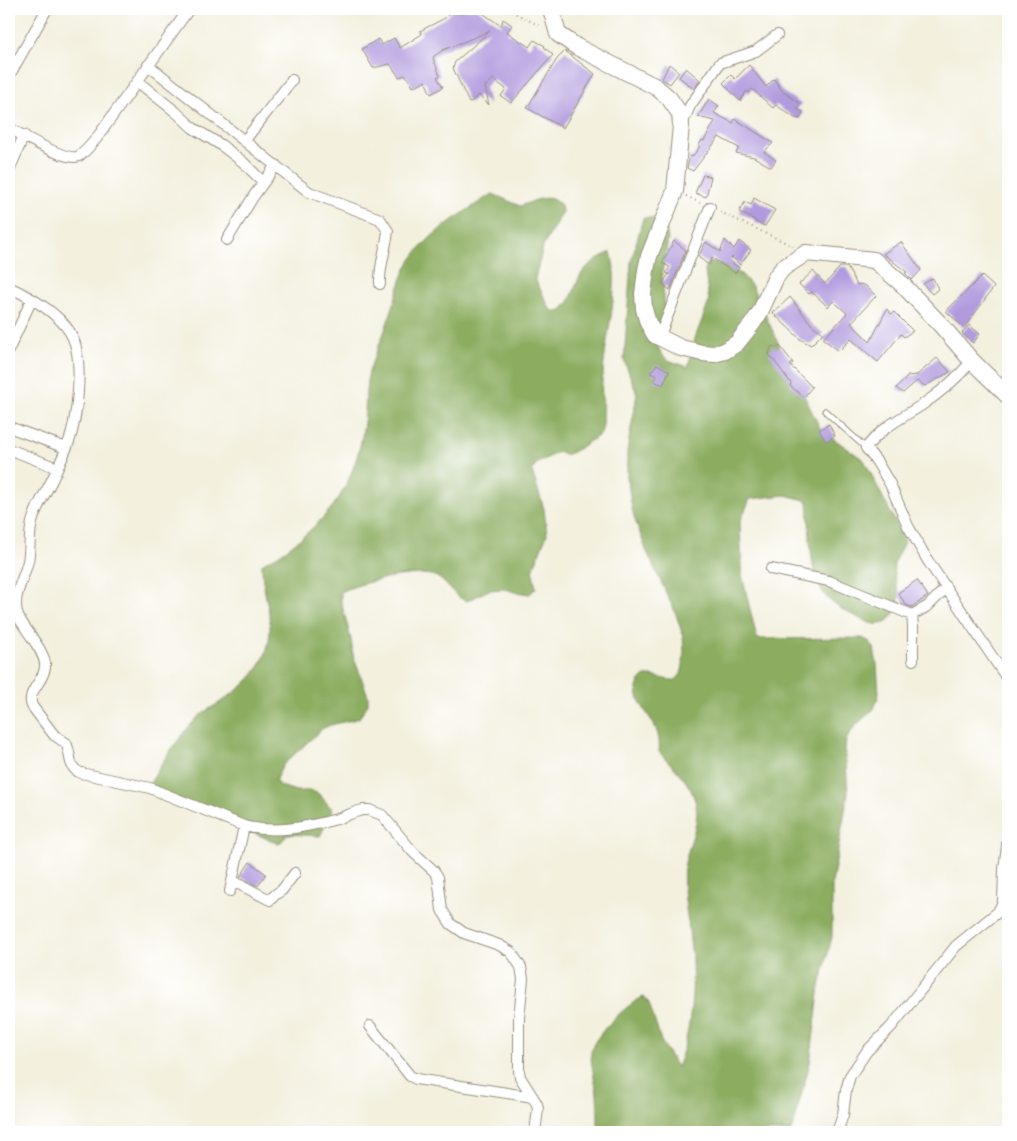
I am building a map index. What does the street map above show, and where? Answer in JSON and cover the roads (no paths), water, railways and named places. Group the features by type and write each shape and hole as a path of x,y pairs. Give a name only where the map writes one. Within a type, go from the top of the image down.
{"main road":[{"path":"551,9 558,34 592,55 656,87 669,98 680,114 681,125 675,191 649,256 646,270 644,309 652,333 658,338 681,348 702,354 714,354 725,351 737,343 753,324 776,277 783,268 806,253 874,260 902,284 972,361 1008,396"}],"street":[{"path":"9,76 47,9"},
{"path":"9,128 70,157 78,156 96,139 189,9"},
{"path":"681,125 690,106 720,63 756,51 777,35"},
{"path":"148,65 310,192 380,219 388,231 387,246 379,271 380,284"},
{"path":"244,140 292,80"},
{"path":"138,82 193,128 221,145 263,182"},
{"path":"9,172 24,135"},
{"path":"227,240 263,182 276,165"},
{"path":"658,338 710,207"},
{"path":"9,287 44,307 63,324 74,339 77,360 78,401 66,448 32,520 28,561 16,600 18,616 45,661 44,674 30,696 32,706 54,735 66,743 71,763 75,770 81,773 150,788 244,826 270,830 317,824 363,810 369,810 382,815 413,852 428,864 438,877 442,910 451,924 464,933 499,945 512,952 521,967 523,979 519,1018 518,1061 520,1077 538,1109 535,1132"},
{"path":"9,350 32,299"},
{"path":"972,361 959,375 924,404 886,426 866,448 890,484 908,526 928,561 1008,680"},
{"path":"9,426 66,448"},
{"path":"9,449 57,468"},
{"path":"770,569 829,581 912,615"},
{"path":"912,615 928,606 946,588"},
{"path":"912,615 914,627 913,660"},
{"path":"230,891 244,826"},
{"path":"837,1132 843,1115 850,1076 867,1051 890,1027 956,946 998,912 1004,902 1004,869 1008,838"},
{"path":"233,881 270,900 282,890 295,873"},
{"path":"370,1026 410,1076 416,1079 532,1097"}],"lane":[{"path":"825,411 866,448"}]}
